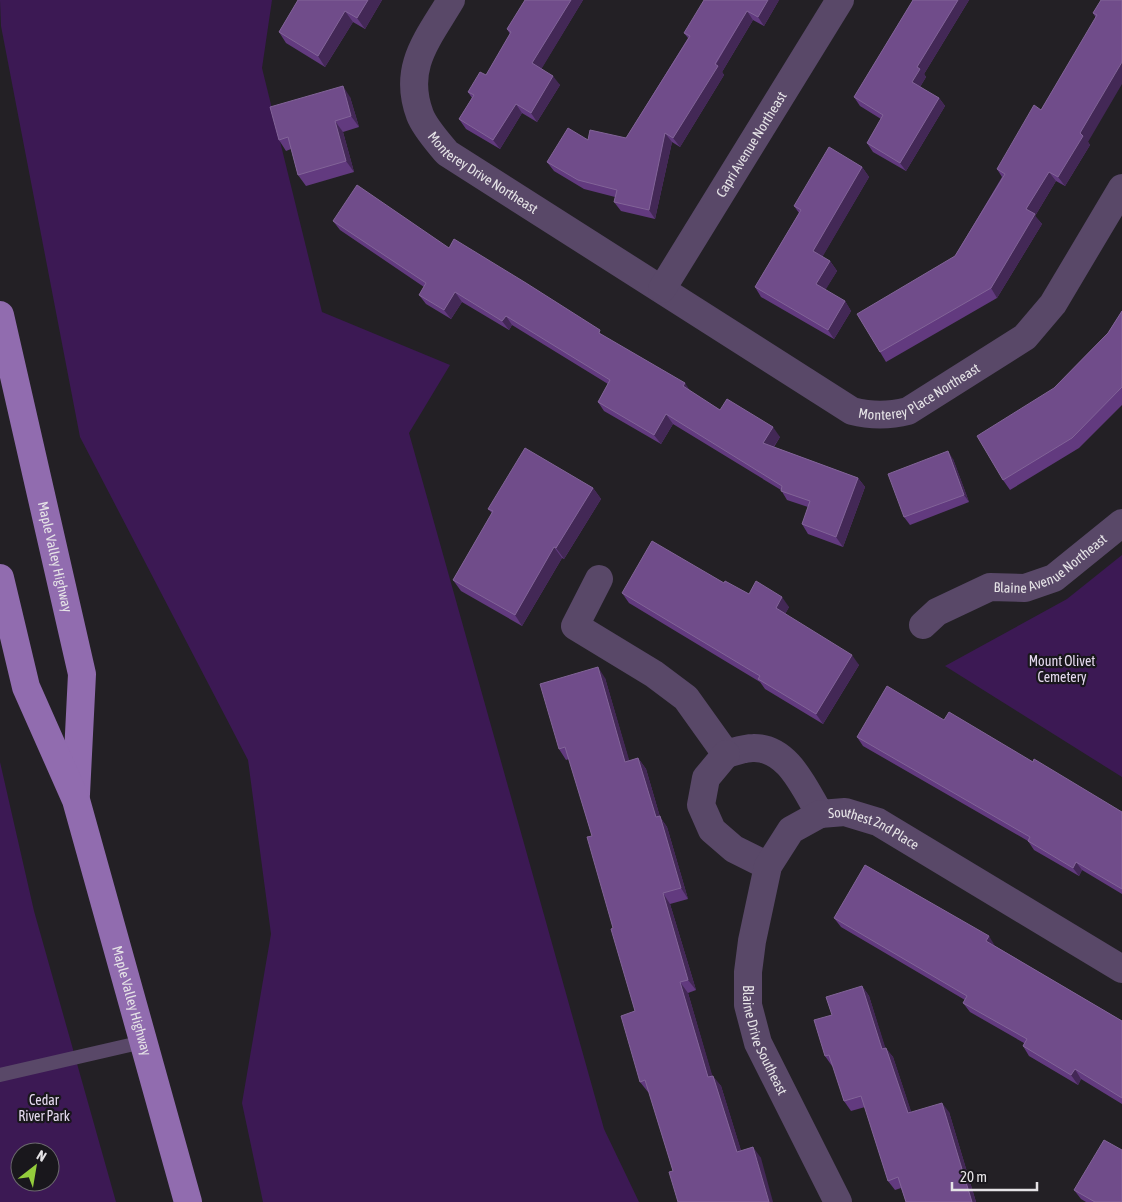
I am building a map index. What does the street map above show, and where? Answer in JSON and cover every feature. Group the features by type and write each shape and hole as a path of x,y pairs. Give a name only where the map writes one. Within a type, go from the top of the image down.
{"main road":[{"name":"Maple Valley Highway","path":"0,315 6,366 82,674 76,800"},
{"name":"Maple Valley Highway","path":"0,578 26,687 76,800 188,1202"}],"street":[{"name":"Monterey Drive Northeast","path":"452,0 418,57 414,86 420,116 447,154 662,289"},
{"name":"Capri Avenue Northeast","path":"662,289 840,0"},
{"name":"Monterey Place Northeast","path":"662,289 852,411 873,416 892,415 908,411 1025,337 1053,304 1122,188"},
{"name":"Blaine Avenue Northeast","path":"923,625 937,612 990,587 1025,588 1054,578 1122,523"},
{"path":"599,579 575,626 654,674 686,698 726,754 706,778 701,805 712,830 734,849 768,866"},
{"name":"Southest 2nd Place","path":"726,754 754,748 780,755 798,776 820,814 845,812 878,822 1122,969"},
{"name":"Blaine Drive Southeast","path":"820,814 791,830 768,866 751,949 748,972 748,1004 758,1044 838,1202"}],"lane":[{"path":"0,1075 143,1042"}],"green space":[{"path":"0,0 272,0 262,68 322,312 450,365 409,433 604,1129 639,1202 263,1202 242,1103 271,934 248,760 80,437 1,26"},
{"name":"Mount Olivet Cemetery","path":"1122,555 1122,777 945,666 1067,599"},
{"name":"Cedar River Park","path":"0,762 34,911 116,1202 0,1202"}],"building":[{"path":"298,0 368,0 357,18 345,11 318,56 279,32"},
{"path":"525,0 571,0 532,63 553,76 531,113 516,104 493,140 459,119 474,95 468,92 480,72 486,75 511,32 507,29"},
{"path":"704,0 768,0 758,17 747,11 715,64 718,66 673,138 665,133 649,210 614,202 617,190 578,180 547,162 568,128 588,140 590,130 626,138 690,36 684,33"},
{"path":"913,0 958,0 917,67 920,69 912,82 939,98 900,163 867,143 883,115 854,97"},
{"path":"1101,0 1122,0 1122,62 1080,133 1083,136 1058,177 1049,172 1026,209 1035,214 991,288 880,352 857,314 955,256 1005,174 997,169 1034,105 1041,110 1097,15 1093,13"},
{"path":"343,86 351,116 335,121 346,161 298,175 288,137 279,140 270,107"},
{"path":"829,147 862,167 813,251 830,261 816,284 845,301 828,330 755,287 801,210 794,206"},
{"path":"357,185 449,248 454,239 526,283 600,330 599,333 685,383 683,386 720,410 727,399 773,427 763,443 858,478 836,537 802,524 810,501 781,491 782,486 666,414 654,435 598,402 610,380 506,316 502,321 455,292 444,310 419,295 426,283 333,221"},
{"path":"1122,311 1122,387 1072,438 1003,480 977,436 1054,388 1108,333"},
{"path":"525,448 593,488 556,548 554,547 515,615 453,580 493,511 488,509"},
{"path":"948,451 964,495 904,517 888,474"},
{"path":"652,541 724,583 725,581 749,594 756,581 782,597 776,608 852,655 816,714 758,679 760,676 622,593"},
{"path":"598,667 625,762 638,758 656,817 660,816 681,888 663,893 688,980 680,982 708,1077 713,1076 737,1152 753,1147 769,1202 678,1202 669,1172 673,1171 645,1080 640,1082 621,1016 635,1011 587,837 592,836 565,747 559,749 540,684"},
{"path":"887,686 944,720 949,712 1033,762 1034,759 1122,812 1122,889 1076,862 1073,868 1028,841 1030,837 857,737"},
{"path":"865,865 989,936 986,941 1122,1021 1122,1098 1075,1069 1071,1075 1023,1046 1027,1039 963,1003 967,996 834,918"},
{"path":"862,986 882,1049 886,1048 908,1113 942,1103 972,1202 906,1202 898,1177 888,1181 861,1096 844,1101 829,1055 825,1056 814,1020 832,1015 826,997"},
{"path":"1104,1140 1122,1150 1122,1202 1095,1202 1074,1190"}]}
